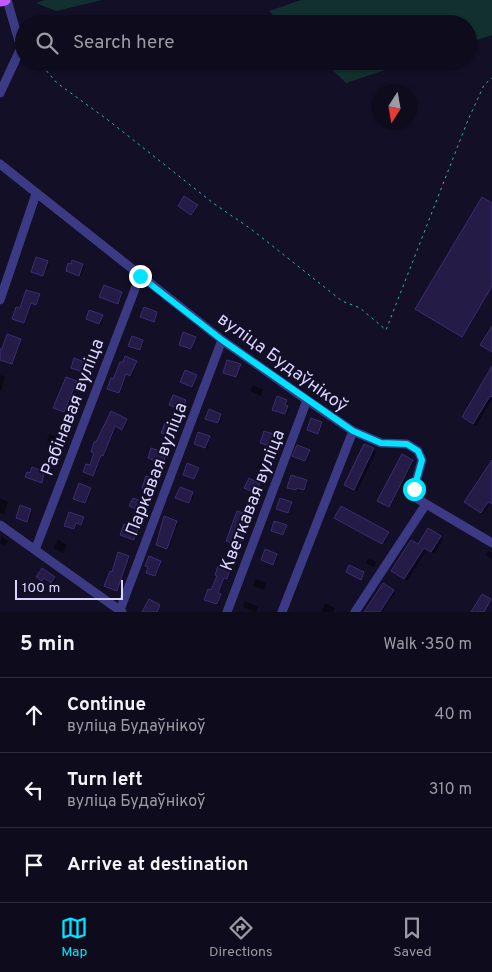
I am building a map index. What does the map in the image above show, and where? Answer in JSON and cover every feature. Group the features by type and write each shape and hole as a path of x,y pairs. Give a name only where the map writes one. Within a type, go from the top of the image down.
{"main road":[{"path":"0,1 6,0"}],"street":[{"path":"6,0 15,29"},
{"path":"0,93 15,61"},
{"name":"вуліца Будаўнікоў","path":"0,164 222,340 307,400 353,431 381,443 407,444 418,451 422,460 414,489 416,498 426,504"},
{"path":"0,300 36,194"},
{"name":"Рабінавая вуліца","path":"35,550 140,276"},
{"name":"Паркавая вуліца","path":"121,611 222,340"},
{"name":"Кветкавая вуліца","path":"227,612 307,400"},
{"path":"282,612 353,431"},
{"path":"355,612 426,504 492,543"},
{"path":"0,525 121,611"}],"path":[{"path":"46,70 57,83 108,120 213,204 251,229 342,302 360,308 386,330 468,120 484,85 492,78"}],"green space":[{"path":"45,0 102,0 56,11 36,3"},
{"path":"301,0 492,0 492,35 477,40 477,15 273,15 269,11"},
{"path":"332,70 385,70 346,83"}],"building":[{"path":"184,196 198,205 191,215 178,206"},
{"path":"482,197 492,203 492,286 462,337 415,309"},
{"path":"36,257 48,261 43,276 31,272"},
{"path":"72,260 83,264 79,276 66,271 68,263 71,264"},
{"path":"104,285 122,292 118,304 99,297"},
{"path":"26,290 40,294 36,305 31,303 24,323 12,319 16,307 20,308"},
{"path":"144,307 157,312 154,322 140,317"},
{"path":"89,310 103,315 99,324 86,319"},
{"path":"492,326 492,352 480,345"},
{"path":"183,332 196,337 191,349 179,345"},
{"path":"7,334 21,339 12,364 0,360 0,349 2,349"},
{"path":"132,336 143,340 140,350 128,346"},
{"path":"125,356 137,361 130,376 126,374 119,393 107,389 111,378 113,379 120,362 123,362"},
{"path":"74,358 87,363 83,372 71,368"},
{"path":"227,360 241,364 236,377 223,373"},
{"path":"492,366 492,397 490,396 473,424 462,417"},
{"path":"185,370 197,375 192,387 180,382"},
{"path":"66,377 77,381 64,412 53,408"},
{"path":"173,395 186,400 182,410 169,405"},
{"path":"277,396 287,400 285,405 288,406 285,414 272,410"},
{"path":"209,409 221,414 218,423 205,419"},
{"path":"111,411 127,419 122,430 115,426 93,476 83,472 86,464 90,465 94,453 91,452 94,442 96,442"},
{"path":"311,418 322,422 318,434 307,430"},
{"path":"166,420 177,424 173,437 161,433"},
{"path":"264,431 280,436 276,448 260,443"},
{"path":"198,432 210,436 205,448 194,444"},
{"path":"364,444 374,448 354,490 344,485"},
{"path":"297,445 310,450 305,461 292,456"},
{"path":"151,448 166,453 163,464 148,458"},
{"path":"402,454 413,460 389,507 377,501"},
{"path":"492,460 492,504 488,502 481,513 464,502"},
{"path":"187,463 199,468 194,479 183,475"},
{"path":"32,467 44,472 42,483 25,477 27,472 30,473"},
{"path":"291,475 307,480 304,490 287,488"},
{"path":"146,476 158,479 154,492 142,488"},
{"path":"249,478 260,484 256,493 244,488"},
{"path":"79,483 91,488 85,503 73,499"},
{"path":"180,487 193,492 189,503 175,498"},
{"path":"133,498 148,504 144,512 129,506"},
{"path":"280,498 292,502 288,513 276,509"},
{"path":"20,505 31,509 27,522 16,518"},
{"path":"341,506 389,532 382,544 334,518"},
{"path":"237,511 251,515 240,546 226,541"},
{"path":"69,512 84,517 81,525 76,523 74,529 64,526"},
{"path":"164,516 177,521 167,549 156,545"},
{"path":"274,521 287,525 283,535 271,531"},
{"path":"124,524 138,529 134,540 120,535"},
{"path":"428,528 441,536 431,552 424,548 404,579 391,571 411,540 418,544"},
{"path":"265,549 277,554 273,565 261,560"},
{"path":"118,552 129,556 117,591 104,586 110,571 112,572"},
{"path":"149,556 161,561 155,576 146,573 148,567 145,566"},
{"path":"222,564 231,567 227,579 224,578 218,593 221,594 217,604 204,600 208,589 211,590 217,576 215,575 218,566 221,567"},
{"path":"349,565 364,572 361,580 346,572"},
{"path":"42,568 55,577 51,583 44,578 42,581 36,577"},
{"path":"383,583 394,590 380,612 364,612"},
{"path":"482,594 491,599 484,612 471,612"},
{"path":"149,599 160,605 157,612 142,612"}],"route":[{"path":"140,276 222,340 353,431 381,443 407,444 418,451 422,460 414,489"}]}
